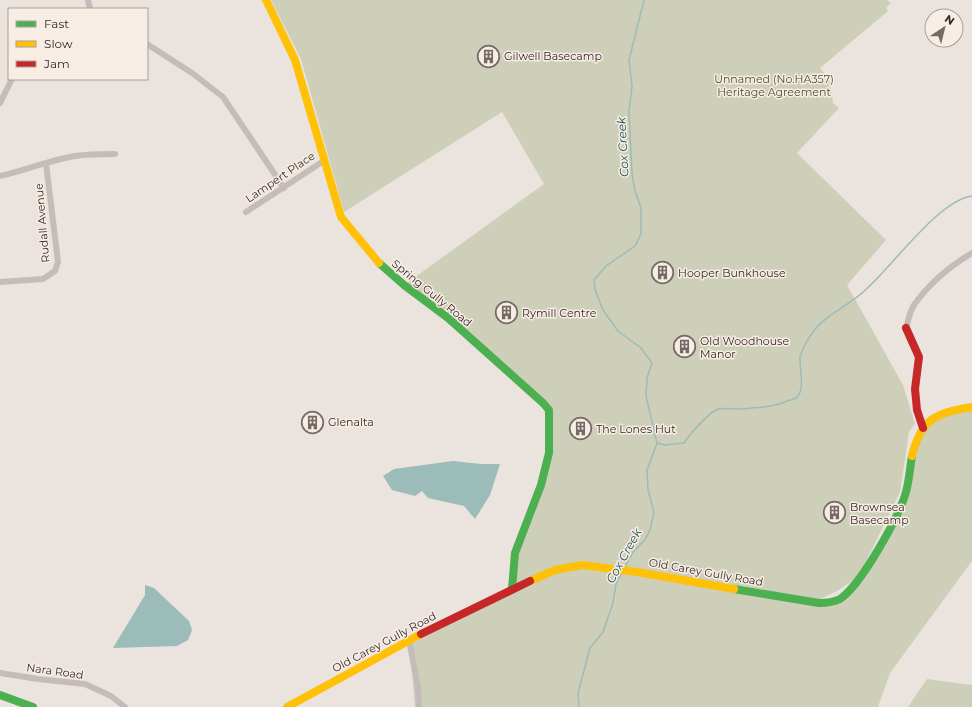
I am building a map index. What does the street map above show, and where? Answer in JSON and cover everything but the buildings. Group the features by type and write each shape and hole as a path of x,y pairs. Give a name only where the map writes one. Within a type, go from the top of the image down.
{"main road":[{"name":"Spring Gully Road","path":"266,0 295,60 341,216 381,265 404,285 448,318 549,410 549,453 541,485 515,553 512,589"},
{"path":"906,328 919,357 915,389 917,410 922,428 939,414 972,407"},
{"name":"Old Carey Gully Road","path":"287,707 409,640 512,589 555,570 582,565 623,570 819,603 832,602 842,598 852,588 862,574 895,518 906,492 916,445 922,428"},
{"path":"0,695 33,707"}],"street":[{"path":"148,45 192,73 223,97 284,188"},
{"path":"0,103 12,80"},
{"path":"0,176 75,156 115,154"},
{"name":"Lampert Place","path":"246,212 325,160"},
{"name":"Rudall Avenue","path":"0,282 43,279 55,271 58,262 46,163"},
{"path":"906,328 914,306 938,278 972,253"},
{"path":"409,640 418,687 419,707"},
{"name":"Nara Road","path":"0,673 85,684 111,696 125,707"}],"green space":[{"name":"Unnamed (No.HA357) Heritage Agreement","path":"271,0 887,0 891,3 886,8 888,11 820,68 830,80 833,103 839,108 797,153 886,240 847,285 903,385 915,424 909,432 900,492 859,576 839,590 816,601 699,582 819,603 831,602 840,599 849,590 868,564 903,502 915,446 922,430 927,423 937,415 972,407 972,561 890,673 878,707 415,707 409,640 512,589 515,553 541,485 549,453 550,418 549,410 543,403 448,318 404,285 544,184 502,112 344,212 301,59"},
{"path":"927,679 972,685 972,707 908,707"}],"water":[{"path":"453,461 481,464 500,464 490,495 475,519 464,506 428,498 422,491 415,496 392,490 383,476 394,469"},
{"path":"145,585 154,588 189,621 192,630 188,640 177,646 113,648 145,595"}],"waterway":[{"name":"Cox Creek","path":"625,567 633,552 645,540 650,530 654,512 648,490 647,470 657,443 646,396 647,378 652,363 641,348 618,331 603,310 595,290 594,280 606,266 635,246 641,234 641,208 635,191 632,174 629,111 632,86 629,60 644,0"},
{"path":"657,443 665,445 684,443 704,419 718,409 756,408 781,403 797,397 801,388 800,357 806,343 818,326 824,320 862,293 915,237 944,210 959,200 972,196"},
{"name":"Cox Creek","path":"579,707 578,693 590,648 603,632 613,603 616,584 621,574"}],"traffic: fast":[{"path":"379,263 404,285 448,318 549,410 549,453 541,485 515,553 512,589"},
{"path":"734,589 819,603 840,599 858,580 888,533 906,492 912,456"},
{"path":"0,695 33,707"}],"traffic: slow":[{"path":"266,0 295,60 341,217 379,263"},
{"path":"912,456 920,433 925,425 940,415 959,409 972,407"},
{"path":"530,581 555,570 582,565 637,572 734,589"},
{"path":"287,707 421,634"}],"traffic: jam":[{"path":"906,328 919,357 915,389 917,410 923,428"},
{"path":"421,634 530,581"}],"place":[{"name":"Gilwell Basecamp","path":"488,56"},
{"name":"Hooper Bunkhouse","path":"662,273"},
{"name":"Rymill Centre","path":"506,313"},
{"name":"Old Woodhouse Manor","path":"685,347"},
{"name":"Glenalta","path":"313,422"},
{"name":"The Lones Hut","path":"580,429"},
{"name":"Brownsea Basecamp","path":"834,513"}]}
